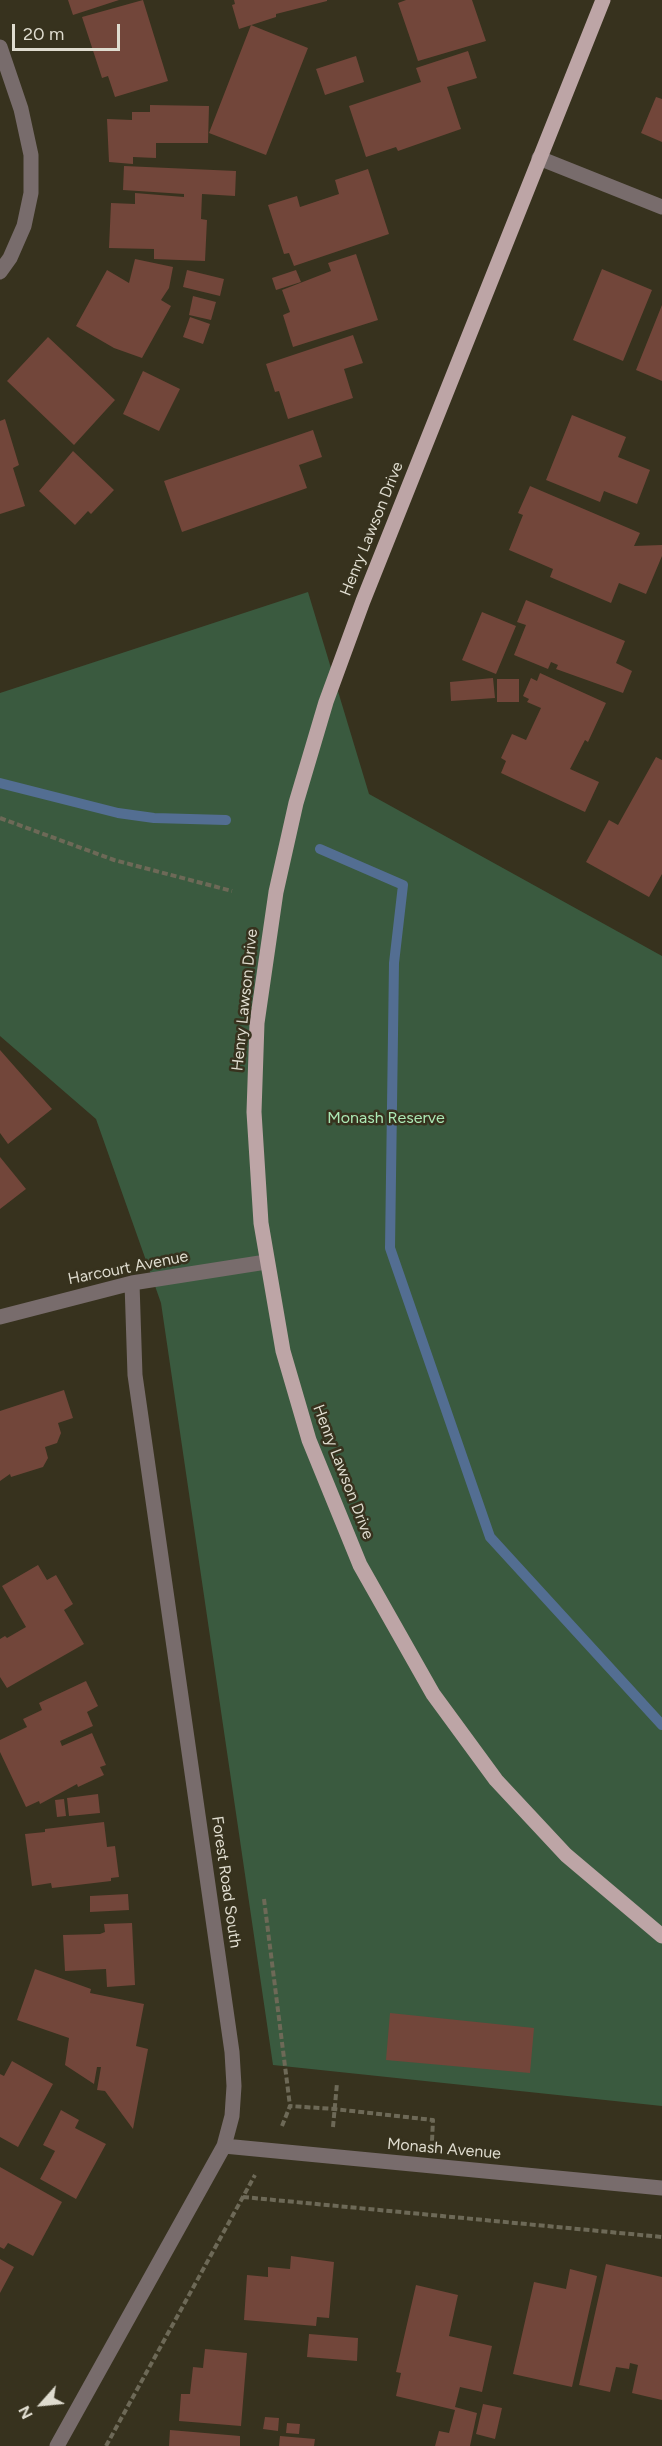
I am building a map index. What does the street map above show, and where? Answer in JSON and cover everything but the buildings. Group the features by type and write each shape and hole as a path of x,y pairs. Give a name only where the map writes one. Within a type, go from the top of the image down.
{"main road":[{"name":"Henry Lawson Drive","path":"603,0 363,601 326,702 296,803 276,892 258,1023 254,1112 266,1262 283,1352 309,1440 360,1565 408,1654 465,1740 529,1818 599,1885 662,1936"}],"street":[{"path":"0,47 21,109 28,143 31,192 24,226 10,258 0,272"},
{"path":"539,158 662,207"},
{"name":"Harcourt Avenue","path":"0,1317 132,1283 266,1262"},
{"name":"Forest Road South","path":"57,2446 224,2146 232,2116 234,2086 232,2052 135,1376 132,1283"},
{"name":"Monash Avenue","path":"224,2146 662,2188"}],"path":[{"path":"0,818 114,860 232,891"},
{"path":"106,2446 243,2197 290,2106 264,1899"},
{"path":"333,2127 337,2083"},
{"path":"290,2106 434,2120 429,2166"},
{"path":"243,2197 662,2237"}],"green space":[{"name":"Monash Reserve","path":"308,592 369,794 662,956 662,2106 273,2065 161,1303 96,1119 0,1036 0,693"}],"waterway":[{"path":"0,783 118,813 154,818 226,820"},
{"path":"320,849 403,885 394,963 390,1248 490,1537 662,1725"}]}
